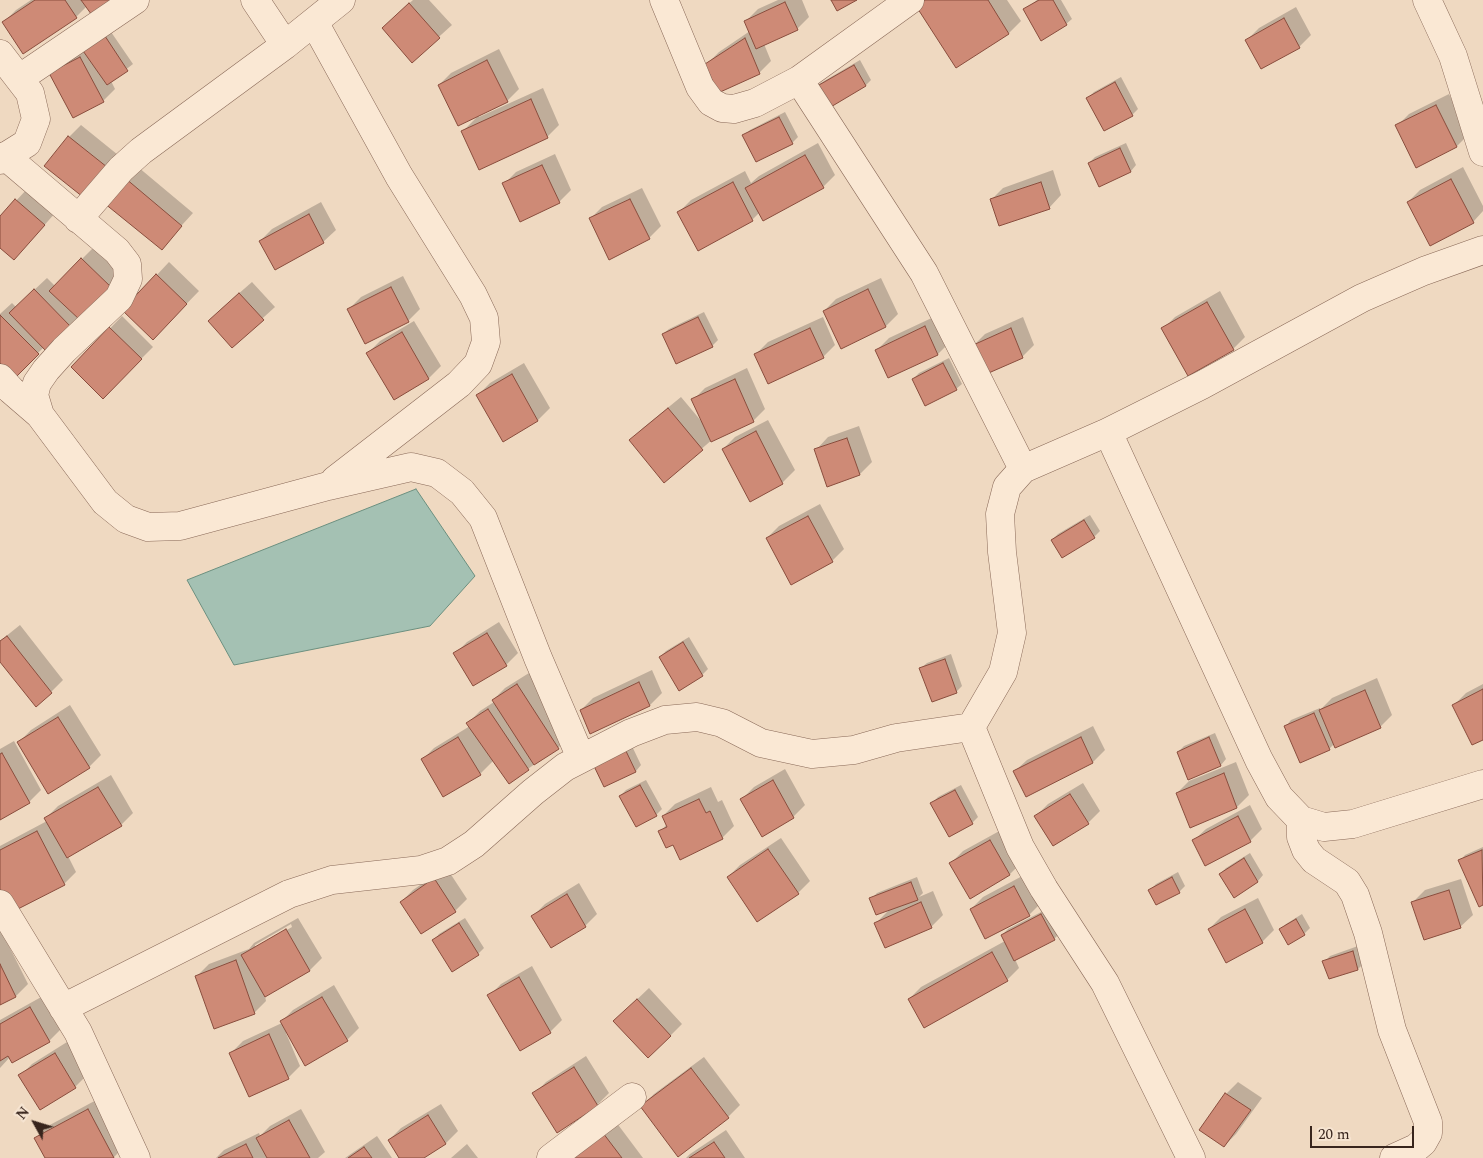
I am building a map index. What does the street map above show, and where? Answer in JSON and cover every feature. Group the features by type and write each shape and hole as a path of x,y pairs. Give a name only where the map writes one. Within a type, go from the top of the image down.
{"street":[{"path":"20,78 135,0"},
{"path":"255,0 285,45"},
{"path":"78,219 122,169 141,151 285,45 341,0"},
{"path":"664,0 700,88 711,102 722,108 734,110 755,103 799,80 910,0"},
{"path":"1427,0 1453,56 1483,152"},
{"path":"314,22 399,176 473,295 484,318 486,342 478,364 460,384 328,486"},
{"path":"0,54 20,78 30,94 36,119 27,143 3,158 117,251 127,264 128,279 119,298 64,350 37,383 34,395 40,415"},
{"path":"799,80 924,274 1023,469"},
{"path":"972,727 1003,672 1012,633 1002,552 1000,514 1007,487 1023,469 1108,432 1362,298 1424,271 1483,250"},
{"path":"0,378 40,415 105,502 126,519 148,527 180,526 328,486 411,467 437,473 462,492 483,518 538,658 581,758"},
{"path":"1108,432 1258,760 1279,797 1301,820 1324,827 1353,824 1483,784"},
{"path":"62,1008 289,894 332,880 420,870 448,861 474,844 565,766 631,733 665,720 697,717 722,723 761,743 812,754 854,750 896,738 972,727"},
{"path":"972,727 1020,847 1044,889 1105,983 1191,1158"},
{"path":"1301,820 1301,837 1306,850 1314,860 1347,882 1355,895 1368,933 1392,1030 1428,1122 1428,1133 1422,1142 1416,1148 1394,1158"},
{"path":"0,904 78,1032 136,1158"},
{"path":"551,1158 632,1097"}],"shaded area":[{"path":"416,489 475,576 430,626 234,665 187,580"}],"building":[{"path":"35,0 65,0 77,18 23,54 2,22"},
{"path":"81,0 120,0 94,18"},
{"path":"831,0 857,0 837,11"},
{"path":"925,0 988,0 1009,34 956,68 916,6"},
{"path":"1039,0 1053,0 1067,25 1041,41 1023,9"},
{"path":"785,2 798,30 756,49 744,21"},
{"path":"409,3 440,38 412,63 382,28"},
{"path":"1284,18 1300,48 1261,69 1245,40"},
{"path":"103,33 128,71 107,85 81,48"},
{"path":"745,38 760,74 718,93 705,64"},
{"path":"80,57 104,102 73,118 49,73"},
{"path":"487,60 508,102 458,126 438,85"},
{"path":"854,65 866,86 824,111 812,89"},
{"path":"1115,82 1133,116 1104,131 1086,98"},
{"path":"531,99 548,138 479,170 461,131"},
{"path":"1436,105 1457,147 1416,168 1395,125"},
{"path":"779,117 793,144 756,162 742,135"},
{"path":"68,136 112,171 88,201 44,166"},
{"path":"1120,148 1131,172 1099,187 1088,163"},
{"path":"805,155 824,188 763,221 745,188"},
{"path":"542,165 560,203 520,222 502,183"},
{"path":"125,178 182,226 162,250 104,203"},
{"path":"1451,179 1474,223 1430,246 1407,202"},
{"path":"733,182 753,221 698,251 677,212"},
{"path":"1041,182 1050,209 999,226 990,199"},
{"path":"15,199 45,225 14,260 0,248 0,216"},
{"path":"630,199 650,239 609,260 589,218"},
{"path":"309,214 324,243 275,270 259,241"},
{"path":"81,258 112,288 80,320 49,291"},
{"path":"156,274 187,304 153,340 122,310"},
{"path":"391,287 409,322 365,344 347,309"},
{"path":"34,289 71,327 46,351 9,313"},
{"path":"868,289 886,327 841,349 823,311"},
{"path":"239,293 264,320 232,348 208,321"},
{"path":"1207,302 1234,350 1188,376 1161,328"},
{"path":"0,315 39,354 15,378 0,363"},
{"path":"698,317 713,347 676,364 662,334"},
{"path":"925,326 938,355 888,378 875,350"},
{"path":"109,327 142,359 103,399 71,367"},
{"path":"810,328 824,358 768,384 754,354"},
{"path":"1011,328 1023,358 984,375 971,346"},
{"path":"402,332 429,379 394,400 366,353"},
{"path":"943,363 957,390 925,406 912,379"},
{"path":"512,374 538,421 503,442 476,395"},
{"path":"735,379 754,422 711,442 691,399"},
{"path":"668,408 703,450 664,483 629,440"},
{"path":"756,431 783,484 750,502 722,449"},
{"path":"847,438 860,475 827,487 814,449"},
{"path":"808,516 833,562 791,585 766,538"},
{"path":"1084,520 1095,538 1062,558 1051,540"},
{"path":"487,633 507,666 473,686 453,653"},
{"path":"7,636 52,693 36,707 0,662 0,641"},
{"path":"683,642 703,676 679,691 659,657"},
{"path":"945,659 957,693 932,702 919,668"},
{"path":"639,682 650,706 590,734 580,710"},
{"path":"517,684 559,749 534,765 492,700"},
{"path":"1483,689 1483,740 1472,745 1452,705"},
{"path":"1365,690 1381,728 1335,748 1319,710"},
{"path":"488,709 529,770 509,784 466,723"},
{"path":"1314,713 1330,750 1300,763 1284,726"},
{"path":"58,717 90,768 48,794 17,742"},
{"path":"458,737 481,775 443,797 421,759"},
{"path":"1081,737 1093,763 1026,797 1013,771"},
{"path":"1209,737 1221,766 1188,780 1177,752"},
{"path":"625,749 636,772 604,787 593,764"},
{"path":"2,753 30,803 0,820 0,754"},
{"path":"1224,773 1237,808 1190,828 1176,793"},
{"path":"773,780 794,818 762,837 740,799"},
{"path":"640,785 657,816 636,827 619,796"},
{"path":"98,787 122,826 67,858 44,818"},
{"path":"955,790 973,824 949,837 930,803"},
{"path":"1070,794 1089,824 1053,846 1034,816"},
{"path":"699,799 706,813 710,811 723,839 680,860 673,845 666,848 658,831 667,827 662,816"},
{"path":"1238,816 1251,842 1205,866 1192,840"},
{"path":"37,831 65,885 12,912 0,889 0,850"},
{"path":"990,840 1010,875 970,899 949,863"},
{"path":"768,849 799,894 757,922 727,877"},
{"path":"1482,850 1483,905 1479,907 1458,860"},
{"path":"1244,858 1258,882 1234,898 1219,874"},
{"path":"1172,877 1180,893 1156,905 1148,890"},
{"path":"434,878 456,912 421,934 400,902"},
{"path":"911,882 918,900 876,915 869,898"},
{"path":"1014,886 1030,916 985,939 970,909"},
{"path":"1449,890 1461,928 1424,940 1411,902"},
{"path":"567,894 586,927 551,948 531,916"},
{"path":"921,902 932,928 885,948 874,923"},
{"path":"1245,909 1263,943 1226,963 1208,929"},
{"path":"1041,914 1055,940 1014,961 1001,935"},
{"path":"1296,919 1305,935 1288,945 1279,929"},
{"path":"459,923 479,955 452,972 432,940"},
{"path":"286,929 310,971 265,997 241,955"},
{"path":"1353,951 1358,970 1329,979 1322,961"},
{"path":"992,952 1008,981 924,1028 908,999"},
{"path":"236,960 255,1014 214,1029 195,976"},
{"path":"0,964 16,997 0,1005"},
{"path":"519,977 551,1033 520,1051 487,995"},
{"path":"322,997 348,1041 305,1066 280,1021"},
{"path":"637,999 671,1036 648,1058 613,1021"},
{"path":"30,1007 50,1042 12,1063 8,1056 0,1061 0,1024"},
{"path":"269,1034 289,1079 249,1097 229,1053"},
{"path":"55,1053 76,1088 40,1110 18,1075"},
{"path":"574,1067 598,1106 557,1133 532,1093"},
{"path":"691,1068 729,1118 678,1157 640,1106"},
{"path":"1225,1093 1251,1110 1224,1147 1199,1130"},
{"path":"88,1109 114,1158 45,1158 34,1138"},
{"path":"428,1115 446,1144 424,1158 399,1158 388,1140"},
{"path":"289,1120 310,1158 267,1158 256,1138"},
{"path":"603,1133 622,1158 572,1158"},
{"path":"714,1142 725,1158 689,1158"},
{"path":"246,1144 253,1158 218,1158"},
{"path":"364,1147 372,1158 348,1158"}]}
